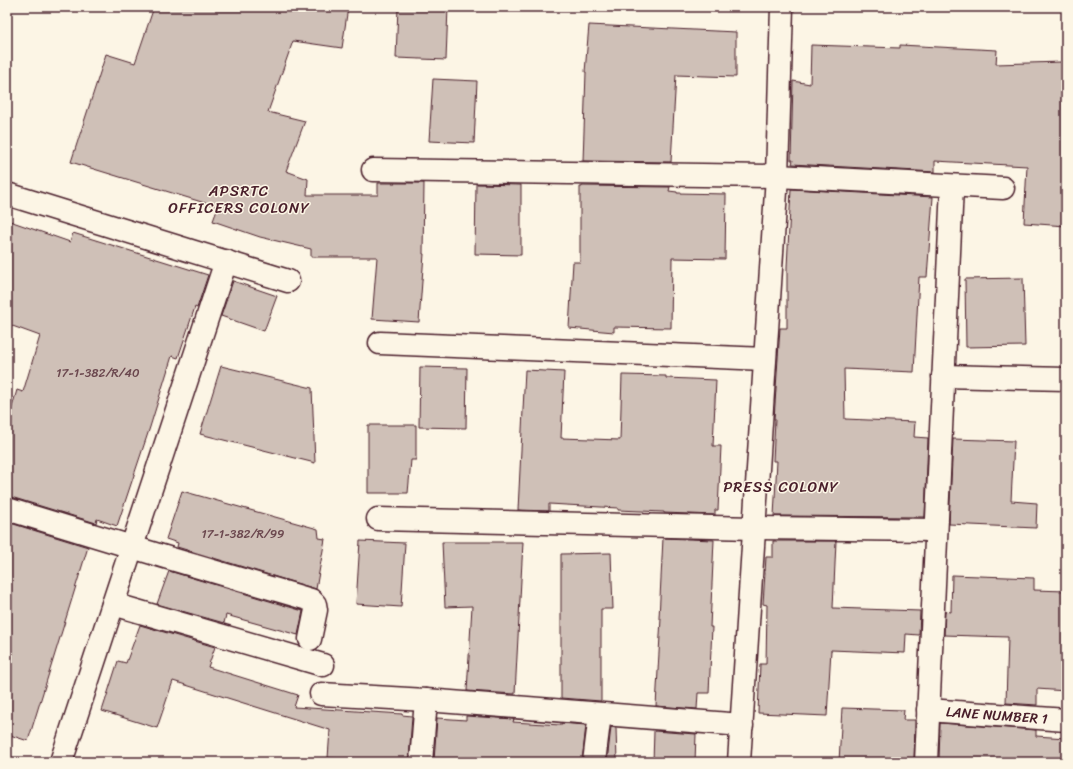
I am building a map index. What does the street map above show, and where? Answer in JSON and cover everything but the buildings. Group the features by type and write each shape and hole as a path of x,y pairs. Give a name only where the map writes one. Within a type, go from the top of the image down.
{"street":[{"path":"739,762 777,176 782,7"},
{"path":"373,170 777,176 1002,188"},
{"path":"926,762 952,186"},
{"path":"7,194 288,281"},
{"path":"61,762 226,261"},
{"path":"380,343 765,359"},
{"path":"943,376 1066,378"},
{"path":"7,509 132,546 173,560 311,600 315,604 316,610 310,639"},
{"path":"378,519 754,528 936,530"},
{"path":"113,604 323,665"},
{"path":"321,694 426,700 742,725"},
{"path":"421,762 426,700"},
{"name":"LANE NUMBER 1","path":"928,710 1066,720"},
{"path":"594,762 600,714"}],"district":[{"name":"APSRTC OFFICERS COLONY","path":"239,200"},
{"name":"PRESS COLONY","path":"781,487"}]}
